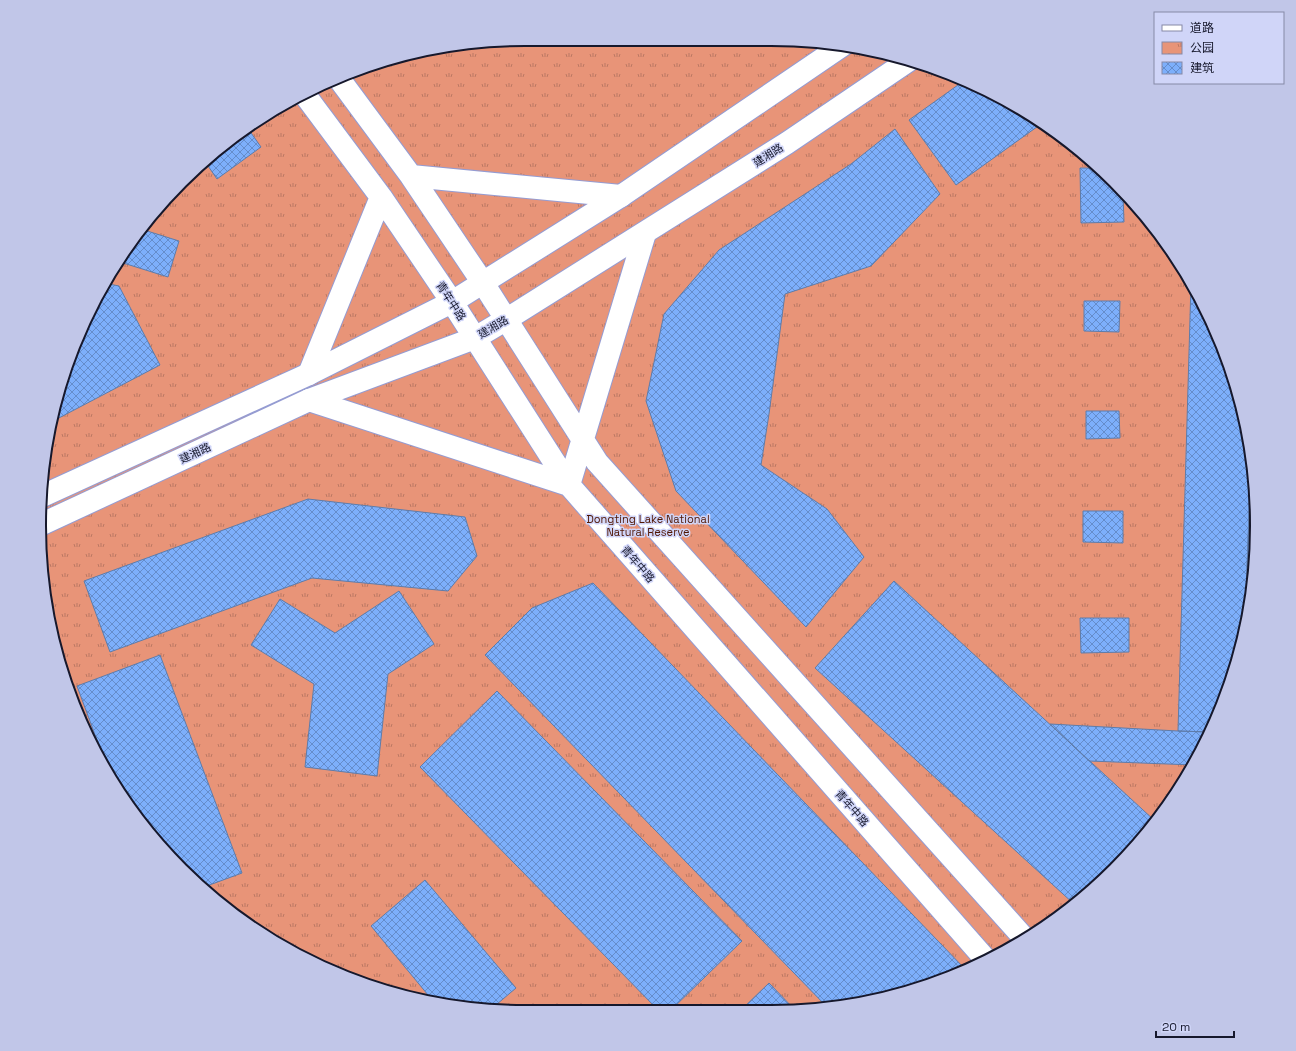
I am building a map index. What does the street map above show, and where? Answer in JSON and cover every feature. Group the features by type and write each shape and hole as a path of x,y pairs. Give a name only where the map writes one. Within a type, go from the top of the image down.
{"main road":[{"path":"47,494 309,374 452,302 621,196 836,51"},
{"name":"建湘路","path":"46,522 309,400 475,338 787,143 903,64"},
{"path":"342,82 411,176 484,283 597,462 1021,934"},
{"name":"青年中路","path":"307,98 381,197 452,302 569,485 983,956"},
{"path":"411,176 621,196"},
{"path":"309,374 381,197"},
{"path":"309,400 569,485 645,233"}],"green space":[{"name":"Dongting Lake National Natural Reserve","path":"526,46 770,46 833,50 895,62 925,71 983,95 1037,127 1087,165 1110,186 1131,209 1169,259 1201,313 1214,342 1234,401 1241,432 1249,494 1250,526 1246,588 1241,619 1225,680 1214,709 1201,738 1169,792 1131,842 1110,865 1087,886 1037,924 983,956 925,980 895,989 833,1001 770,1005 526,1005 463,1001 401,989 371,980 313,956 286,941 234,906 186,865 165,842 127,792 95,738 71,680 55,619 47,557 47,494 55,432 71,371 95,313 127,259 165,209 186,186 209,165 259,127 313,95 371,71 401,62 463,50"}],"building":[{"path":"959,84 983,95 1037,127 956,185 909,120"},
{"path":"895,129 940,194 871,266 785,294 761,465 827,509 864,557 806,627 676,491 646,401 664,314 719,250 851,164"},
{"path":"251,133 261,147 217,179 208,166"},
{"path":"1080,168 1090,168 1123,200 1124,222 1081,223"},
{"path":"147,231 179,241 168,277 124,263"},
{"path":"111,284 119,286 160,365 58,418 71,371 82,342 95,313"},
{"path":"1191,294 1214,342 1234,401 1246,463 1249,506 1246,588 1234,650 1225,680 1204,732 1178,731"},
{"path":"1084,301 1120,301 1119,332 1084,331"},
{"path":"1086,411 1119,411 1120,438 1086,439"},
{"path":"308,499 465,517 477,556 448,591 312,578 110,652 84,581"},
{"path":"1249,506 1249,557 1246,583"},
{"path":"1083,511 1123,511 1123,543 1083,542"},
{"path":"894,581 1151,817 1110,865 1070,900 815,668"},
{"path":"593,583 962,966 925,980 895,989 864,996 822,1002 485,655 532,608"},
{"path":"399,591 434,644 388,674 377,776 305,767 314,684 251,645 280,599 335,633"},
{"path":"1080,618 1129,618 1129,652 1081,653"},
{"path":"160,655 242,873 208,885 186,865 165,842 127,792 110,765 99,744 77,686"},
{"path":"497,691 742,941 676,1005 653,1005 420,767"},
{"path":"1050,724 1204,732 1186,765 1089,761"},
{"path":"425,880 516,988 497,1004 463,1001 428,995 371,926"},
{"path":"769,983 790,1004 770,1005 746,1005"}]}
